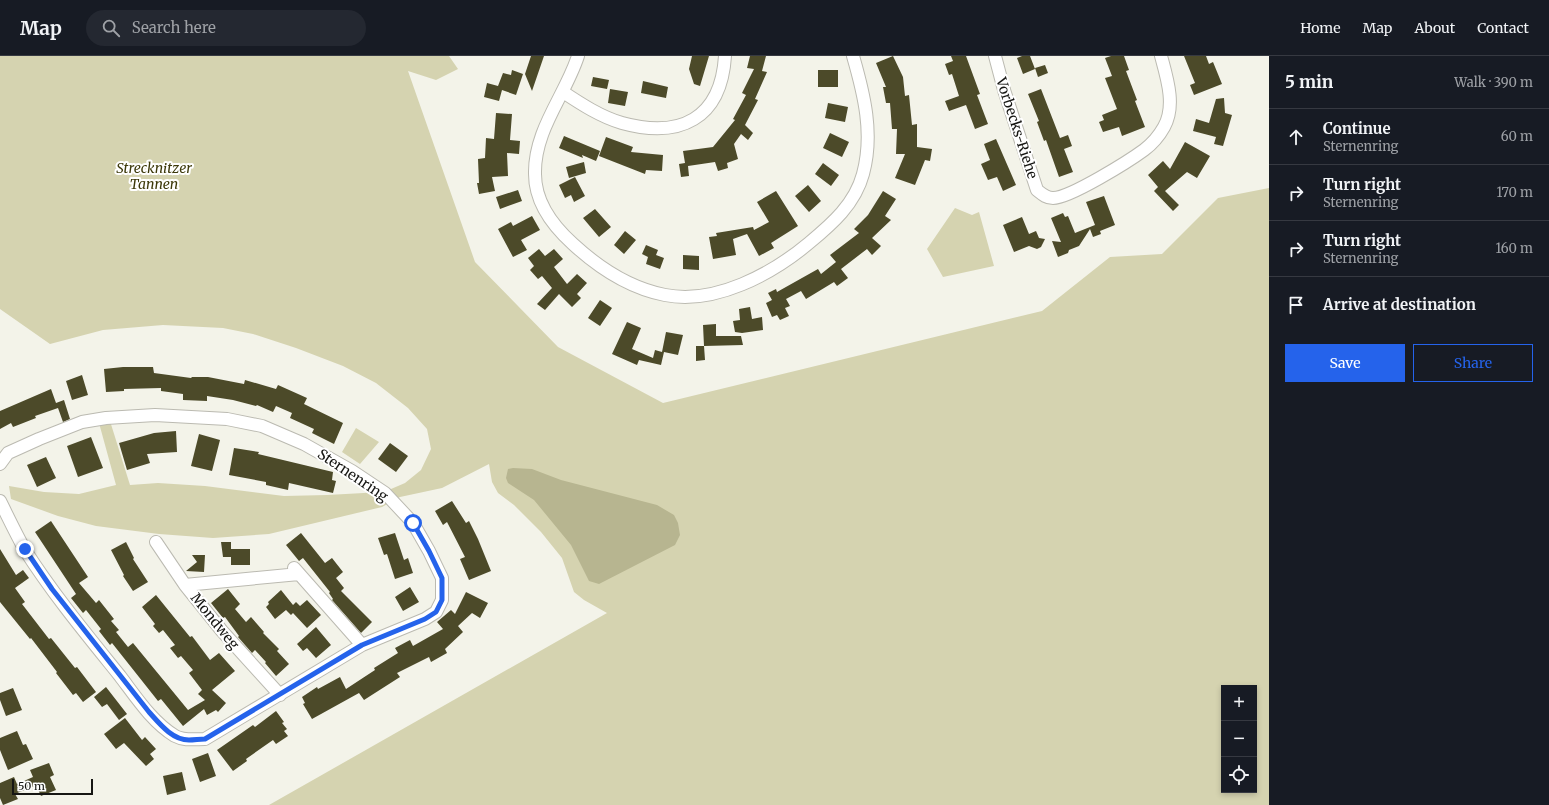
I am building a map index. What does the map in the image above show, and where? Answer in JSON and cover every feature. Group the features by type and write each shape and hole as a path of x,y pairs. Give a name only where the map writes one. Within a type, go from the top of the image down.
{"street":[{"path":"578,56 563,92 540,138 536,157 535,175 538,196 549,217 568,239 582,253 612,275 639,288 666,295 690,297 732,287 753,280 775,269 831,225 848,206 857,190 863,174 868,137 863,89 854,56"},
{"path":"563,92 586,107 622,123 652,129 682,126 700,116 714,99 722,80 725,56"},
{"name":"Vorbecks-Riehe","path":"995,56 1004,90 1037,190 1046,196 1054,198 1097,179 1145,149 1156,138 1164,126 1169,113 1170,98 1161,56"},
{"name":"Sternenring","path":"0,464 8,453 38,438 82,422 106,418 155,415 227,420 262,426 304,444 352,471 384,494 413,523 429,551 442,578 442,600 436,612 425,619 362,645 205,739 187,740 176,737 163,727 149,712 52,589 25,549 0,501"},
{"name":"Mondweg","path":"156,542 186,585 222,631 280,695"},
{"path":"186,585 296,570 362,645"}],"green space":[{"name":"Strecknitzer Tannen","path":"0,56 449,56 458,69 436,80 408,71 475,262 558,347 663,403 1042,311 1110,257 1162,254 1218,198 1269,188 1269,805 269,805 607,613 584,600 574,592 562,558 541,532 514,505 498,493 492,482 489,464 442,488 400,497 382,507 269,534 213,538 159,534 96,526 58,516 11,499 9,486 44,492 79,494 116,485 99,423 110,421 130,485 158,483 205,486 284,496 364,493 391,489 405,483 421,470 431,449 427,429 408,408 376,383 343,366 296,348 253,334 223,328 163,325 103,330 50,344 0,309"},
{"path":"955,208 972,215 979,212 994,266 943,277 927,249"},
{"path":"356,428 379,442 360,464 342,452"}],"shaded area":[{"path":"508,469 532,469 561,480 657,505 674,515 678,523 680,535 675,545 599,584 589,581 571,545 534,500 508,483 506,478"}],"building":[{"path":"531,56 544,56 532,91 525,74"},
{"path":"692,56 709,56 700,86 694,84 689,69"},
{"path":"750,56 766,56 762,71 767,72 755,99 758,100 745,125 753,133 748,140 741,134 734,144 738,159 727,163 728,168 718,171 715,162 688,166 689,176 681,177 679,164 685,163 683,151 713,147 735,120 733,119 746,95 742,93 754,69 747,68"},
{"path":"893,56 903,77 905,96 909,95 912,125 917,124 917,147 932,149 930,161 925,160 915,185 895,178 905,154 896,154 897,129 892,129 890,103 886,103 883,87 886,87 876,63"},
{"path":"951,56 966,56 980,94 977,95 988,124 975,129 966,105 949,111 945,101 959,96 952,74 949,75 945,64 953,61"},
{"path":"1022,56 1030,56 1035,69 1023,74 1017,58"},
{"path":"1111,56 1124,56 1129,70 1126,71 1145,127 1122,136 1119,127 1103,132 1099,122 1104,120 1102,115 1117,109 1105,78 1112,76 1105,58"},
{"path":"1184,56 1206,56 1209,64 1213,62 1222,84 1194,95 1190,85 1195,83"},
{"path":"1045,65 1048,73 1038,77 1035,68"},
{"path":"512,70 523,74 516,95 502,90 499,101 484,97 487,83 498,86 503,73 511,75"},
{"path":"818,70 838,70 838,87 818,87"},
{"path":"593,77 609,80 607,89 591,86"},
{"path":"643,81 668,87 666,98 641,93"},
{"path":"610,89 628,92 625,106 608,103"},
{"path":"1041,89 1060,138 1068,135 1072,146 1064,149 1073,172 1059,177 1046,140 1044,141 1037,122 1039,121 1028,94"},
{"path":"1224,98 1225,113 1232,115 1223,146 1214,144 1216,137 1193,131 1196,119 1209,123 1216,99"},
{"path":"828,103 848,107 845,122 825,118"},
{"path":"496,113 512,114 510,140 520,141 519,154 507,153 508,176 492,177 495,191 479,194 477,183 479,183 478,159 485,158 486,138 494,139"},
{"path":"830,133 849,142 842,157 823,148"},
{"path":"564,136 600,151 596,161 582,155 583,158 559,148"},
{"path":"606,137 633,147 631,152 663,155 662,171 646,170 645,174 599,156"},
{"path":"996,139 1016,185 1003,191 997,177 988,180 981,164 990,160 984,144"},
{"path":"1185,142 1210,156 1197,178 1187,172 1165,191 1179,205 1173,211 1154,191 1158,187 1148,175 1163,161 1170,169"},
{"path":"584,162 586,173 569,178 566,167"},
{"path":"823,163 839,175 831,186 815,174"},
{"path":"575,177 585,196 574,202 571,195 565,198 559,185"},
{"path":"808,185 821,201 809,212 795,196"},
{"path":"518,190 522,201 500,209 496,197"},
{"path":"776,191 798,226 771,243 774,248 759,256 747,234 733,239 736,255 713,259 709,237 717,236 716,233 753,227 754,230 769,222 757,202"},
{"path":"883,191 896,199 885,216 891,220 872,238 881,246 872,255 867,249 841,269 848,278 837,286 834,282 806,299 801,291 786,299 790,306 785,308 789,316 780,320 777,315 772,317 766,303 772,300 768,293 776,289 777,292 818,269 821,274 836,262 830,255 859,233 854,229 868,215"},
{"path":"1104,196 1115,225 1100,231 1101,234 1093,237 1090,229 1079,246 1058,257 1052,241 1061,242 1051,218 1063,213 1065,217 1068,216 1075,233 1095,225 1086,202"},
{"path":"595,209 611,227 599,237 583,218"},
{"path":"532,216 540,230 521,240 527,250 513,257 498,229 511,222 513,226"},
{"path":"1022,217 1029,234 1036,231 1039,238 1045,239 1041,247 1037,249 1029,246 1014,252 1003,225"},
{"path":"625,231 636,240 624,254 614,245"},
{"path":"646,245 658,250 656,255 664,258 660,269 646,264 648,257 642,254"},
{"path":"539,249 545,256 554,249 563,259 554,267 567,284 577,274 587,283 577,294 581,298 572,307 559,294 545,310 537,304 552,288 542,276 538,279 530,270 534,266 528,258"},
{"path":"683,255 699,256 699,270 683,269"},
{"path":"600,300 612,308 600,326 588,318"},
{"path":"750,307 752,319 762,317 763,330 742,333 735,332 733,321 740,320 739,309"},
{"path":"627,322 641,328 632,349 653,358 655,350 662,352 666,332 683,335 678,355 664,352 661,365 639,360 637,365 612,354"},
{"path":"716,324 716,336 741,336 743,345 704,346 703,325"},
{"path":"696,346 704,346 705,360 696,361"},
{"path":"123,367 153,367 154,373 191,378 208,377 244,384 245,380 276,389 278,385 307,398 304,404 343,423 334,444 312,433 314,429 290,418 292,413 276,406 273,412 257,405 207,396 207,401 183,400 183,394 161,391 161,388 124,389 124,391 106,392 104,369"},
{"path":"82,375 88,395 72,400 66,381"},
{"path":"51,389 56,403 64,400 70,419 63,422 58,408 35,416 36,418 13,427 11,423 0,429 0,411"},
{"path":"176,431 177,452 147,454 150,463 127,470 119,443 154,433"},
{"path":"199,434 220,440 212,471 191,466"},
{"path":"91,437 103,468 78,477 67,446"},
{"path":"390,443 408,456 396,472 378,459"},
{"path":"234,448 259,452 258,454 333,472 332,480 336,481 333,493 289,483 288,490 266,485 266,482 229,475"},
{"path":"46,457 56,478 37,487 27,465"},
{"path":"452,501 466,523 469,521 491,571 469,580 460,559 465,557 447,522 443,525 435,511"},
{"path":"51,521 88,577 79,583 96,603 99,600 114,619 111,621 119,630 116,632 128,647 133,643 188,710 205,700 198,694 202,690 189,673 193,670 181,656 178,658 170,648 175,645 163,630 159,633 153,626 155,624 142,607 156,595 190,637 192,636 210,660 219,653 235,671 212,690 226,703 218,712 216,710 207,715 204,709 183,726 161,699 158,701 112,643 110,645 99,631 101,629 86,610 83,613 71,598 76,594 35,532"},
{"path":"301,533 325,563 332,558 343,572 336,578 344,588 341,591 372,622 361,633 332,600 333,599 329,593 330,592 303,558 299,561 286,545"},
{"path":"395,533 404,560 408,558 413,573 395,579 387,554 384,555 378,538"},
{"path":"126,542 134,558 133,559 148,582 133,591 123,576 124,575 111,550"},
{"path":"221,542 231,542 231,549 250,549 250,565 231,565 231,557 223,557"},
{"path":"0,549 16,575 23,570 29,578 15,588 25,602 22,604 49,639 51,638 75,668 77,667 96,692 83,702 76,693 73,695 31,638 30,639 0,602"},
{"path":"192,555 205,555 204,572 186,571 197,562"},
{"path":"410,587 419,602 403,611 395,597"},
{"path":"228,589 240,604 235,609 246,622 251,617 264,632 263,633 279,649 277,651 289,664 276,676 255,650 252,653 238,637 239,636 225,617 223,618 211,603"},
{"path":"281,590 293,605 296,602 300,606 307,600 321,615 307,628 293,613 291,615 286,610 275,619 266,607 269,604 268,602"},
{"path":"466,592 488,603 480,618 472,613 458,626 463,632 445,649 447,653 431,662 429,657 397,673 400,677 364,700 359,693 312,719 303,704 305,703 302,697 317,687 318,689 340,677 346,689 375,670 374,668 398,653 395,648 410,640 413,646 443,629 437,622 451,610 455,614"},
{"path":"316,627 331,645 316,658 307,648 303,651 297,644"},
{"path":"106,687 127,714 119,720 107,704 102,707 94,697"},
{"path":"13,688 22,710 6,716 0,700 0,693"},
{"path":"276,711 284,722 282,723 287,729 284,731 288,736 276,744 273,740 246,759 247,761 233,771 217,750 253,725 255,727"},
{"path":"125,718 142,740 145,737 156,749 150,754 154,759 146,766 124,743 116,749 104,734"},
{"path":"17,731 23,745 26,744 33,759 8,770 0,750 0,738"},
{"path":"208,753 216,776 200,782 192,759"},
{"path":"49,763 54,775 50,777 56,790 41,796 36,785 15,794 18,799 3,805 0,798 0,783 14,777 17,784 33,777 30,770"},
{"path":"182,772 186,790 167,795 163,776"}],"route":[{"path":"25,549 52,589 80,626 149,712 163,727 176,737 187,740 205,739 362,645 425,619 436,612 442,600 442,578 413,523"}]}
